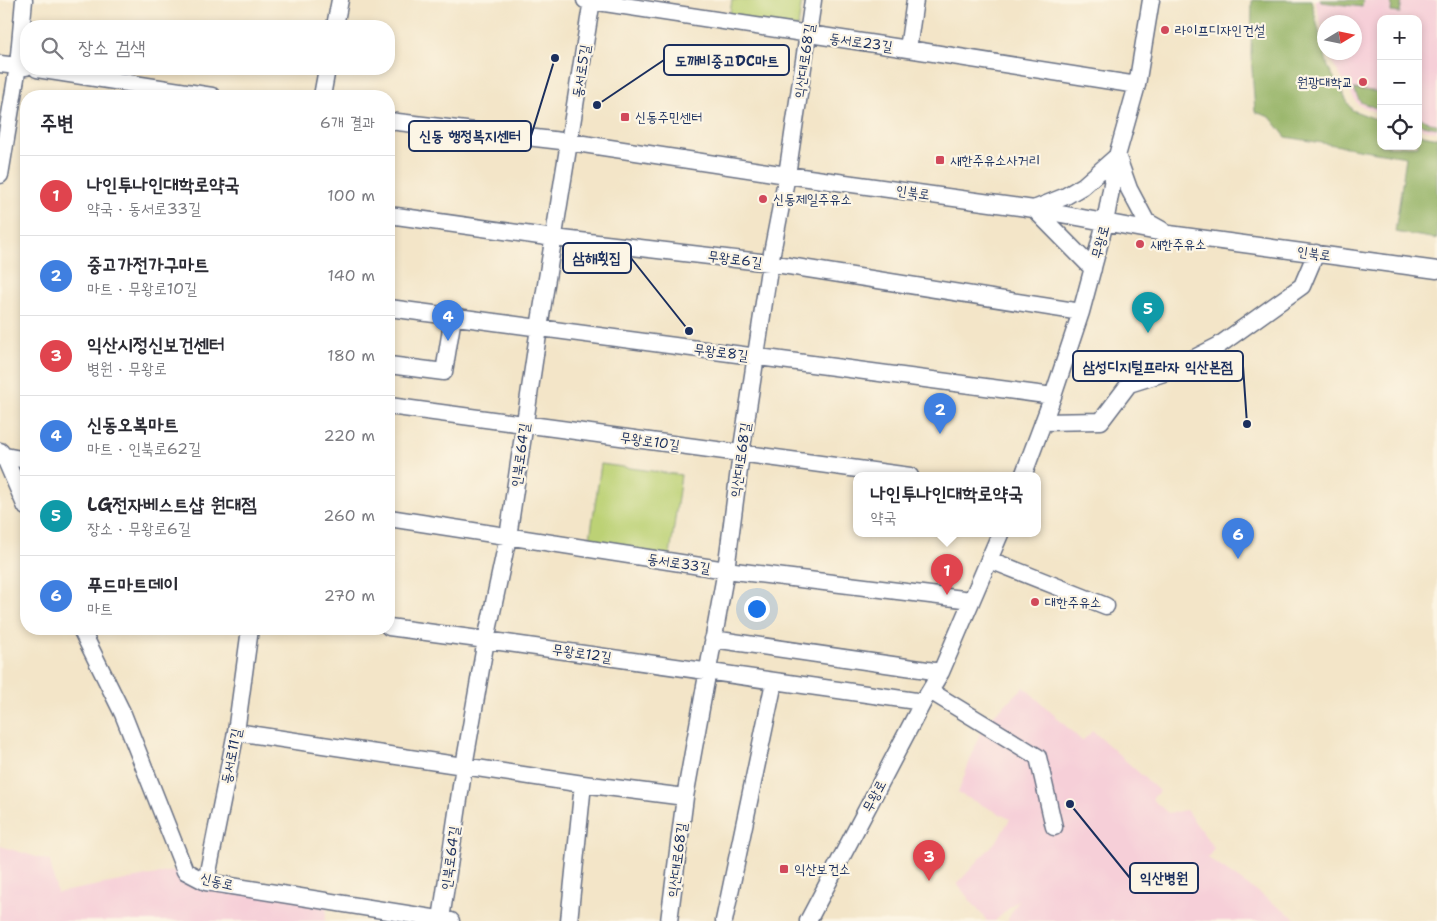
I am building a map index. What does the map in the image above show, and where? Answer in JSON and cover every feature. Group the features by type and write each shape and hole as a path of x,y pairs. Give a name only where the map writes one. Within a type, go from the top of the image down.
{"street":[{"path":"23,20 24,0"},
{"path":"336,20 340,0"},
{"name":"동서로23길","path":"590,0 1137,86"},
{"name":"동서로5길","path":"570,142 590,0"},
{"name":"익산대로68길","path":"669,921 685,797 726,570 741,454 770,263 786,175 813,0"},
{"path":"908,49 915,0"},
{"name":"무왕로","path":"1024,472 1053,396 1081,312 1093,268 1105,223 1117,156 1137,86 1151,0"},
{"path":"0,64 20,66"},
{"path":"0,174 20,75"},
{"path":"76,75 173,90"},
{"path":"323,90 326,75"},
{"name":"인북로","path":"395,122 570,142 786,175 1034,209 1169,234 1437,270"},
{"name":"인북로64길","path":"446,920 464,766 486,640 508,537 539,328 570,142"},
{"path":"1093,268 1034,209 1066,196 1083,186 1117,156 1129,189 1146,220 1169,234"},
{"name":"무왕로6길","path":"395,216 554,238 770,263 1081,312"},
{"path":"1043,422 1101,421 1129,384 1167,372 1218,346 1302,286 1316,253"},
{"name":"무왕로8길","path":"395,309 1053,396"},
{"path":"395,366 444,372 453,317"},
{"name":"무왕로10길","path":"395,407 879,472"},
{"path":"1,454 20,459"},
{"path":"1,454 20,494"},
{"name":"동서로33길","path":"395,519 726,570 971,600"},
{"name":"무왕로","path":"808,921 941,672 999,537"},
{"path":"990,560 1106,606"},
{"name":"무왕로12길","path":"395,628 774,682 927,696"},
{"name":"신동로","path":"84,635 123,714 185,871 206,882 446,920"},
{"name":"동서로11길","path":"206,882 236,732 249,635"},
{"path":"713,638 941,672"},
{"path":"724,921 774,682"},
{"path":"927,696 1038,757 1054,827"},
{"path":"236,732 583,784 685,797"},
{"path":"569,921 583,784"}],"shaded area":[{"name":"원광대학교","path":"1315,0 1437,0 1437,132 1422,129 1422,15 1377,15 1377,112 1358,105 1331,60 1362,60 1362,15 1319,15"},
{"path":"1024,687 1082,741 1093,731 1159,791 1152,799 1168,813 1186,810 1214,848 1208,858 1299,921 1007,921 1019,899 995,921 987,921 957,884 998,839 1010,819 958,793 983,725"},
{"path":"0,846 50,861 57,893 178,870 327,906 325,921 0,921"}],"green space":[{"path":"732,0 802,0 798,27 729,18"},
{"path":"1252,0 1311,0 1317,24 1317,60 1326,60 1328,67 1352,110 1377,119 1377,150 1422,150 1422,135 1437,138 1437,239 1395,232 1406,157 1286,137 1270,117 1255,112 1251,55"},
{"path":"1320,0 1363,0 1362,7 1321,2"},
{"path":"1392,0 1402,0 1400,13 1391,12"},
{"path":"1354,89 1377,92 1377,108 1360,102"},
{"path":"1422,119 1429,123 1437,124 1437,128 1422,125"},
{"path":"601,464 681,475 670,556 589,545"}],"place":[{"name":"라이프디자인건설","path":"1165,30"},
{"name":"신동 행정복지센터","path":"555,58"},
{"name":"원광대학교","path":"1363,82"},
{"name":"도깨비중고DC마트","path":"597,105"},
{"name":"신동주민센터","path":"625,117"},
{"name":"새한주유소사거리","path":"940,160"},
{"name":"신동제일주유소","path":"763,199"},
{"name":"새한주유소","path":"1140,244"},
{"name":"삼해횟집","path":"689,331"},
{"name":"LG전자베스트샵 원대점","path":"1148,333"},
{"name":"신동오복마트","path":"448,341"},
{"name":"삼성디지털프라자 익산본점","path":"1247,424"},
{"name":"중고가전가구마트","path":"940,434"},
{"name":"푸드마트데이","path":"1238,559"},
{"name":"나인투나인대학로약국","path":"947,595"},
{"name":"대한주유소","path":"1035,602"},
{"name":"익산병원","path":"1070,804"},
{"name":"익산보건소","path":"784,869"},
{"name":"익산시정신보건센터","path":"929,881"}]}
